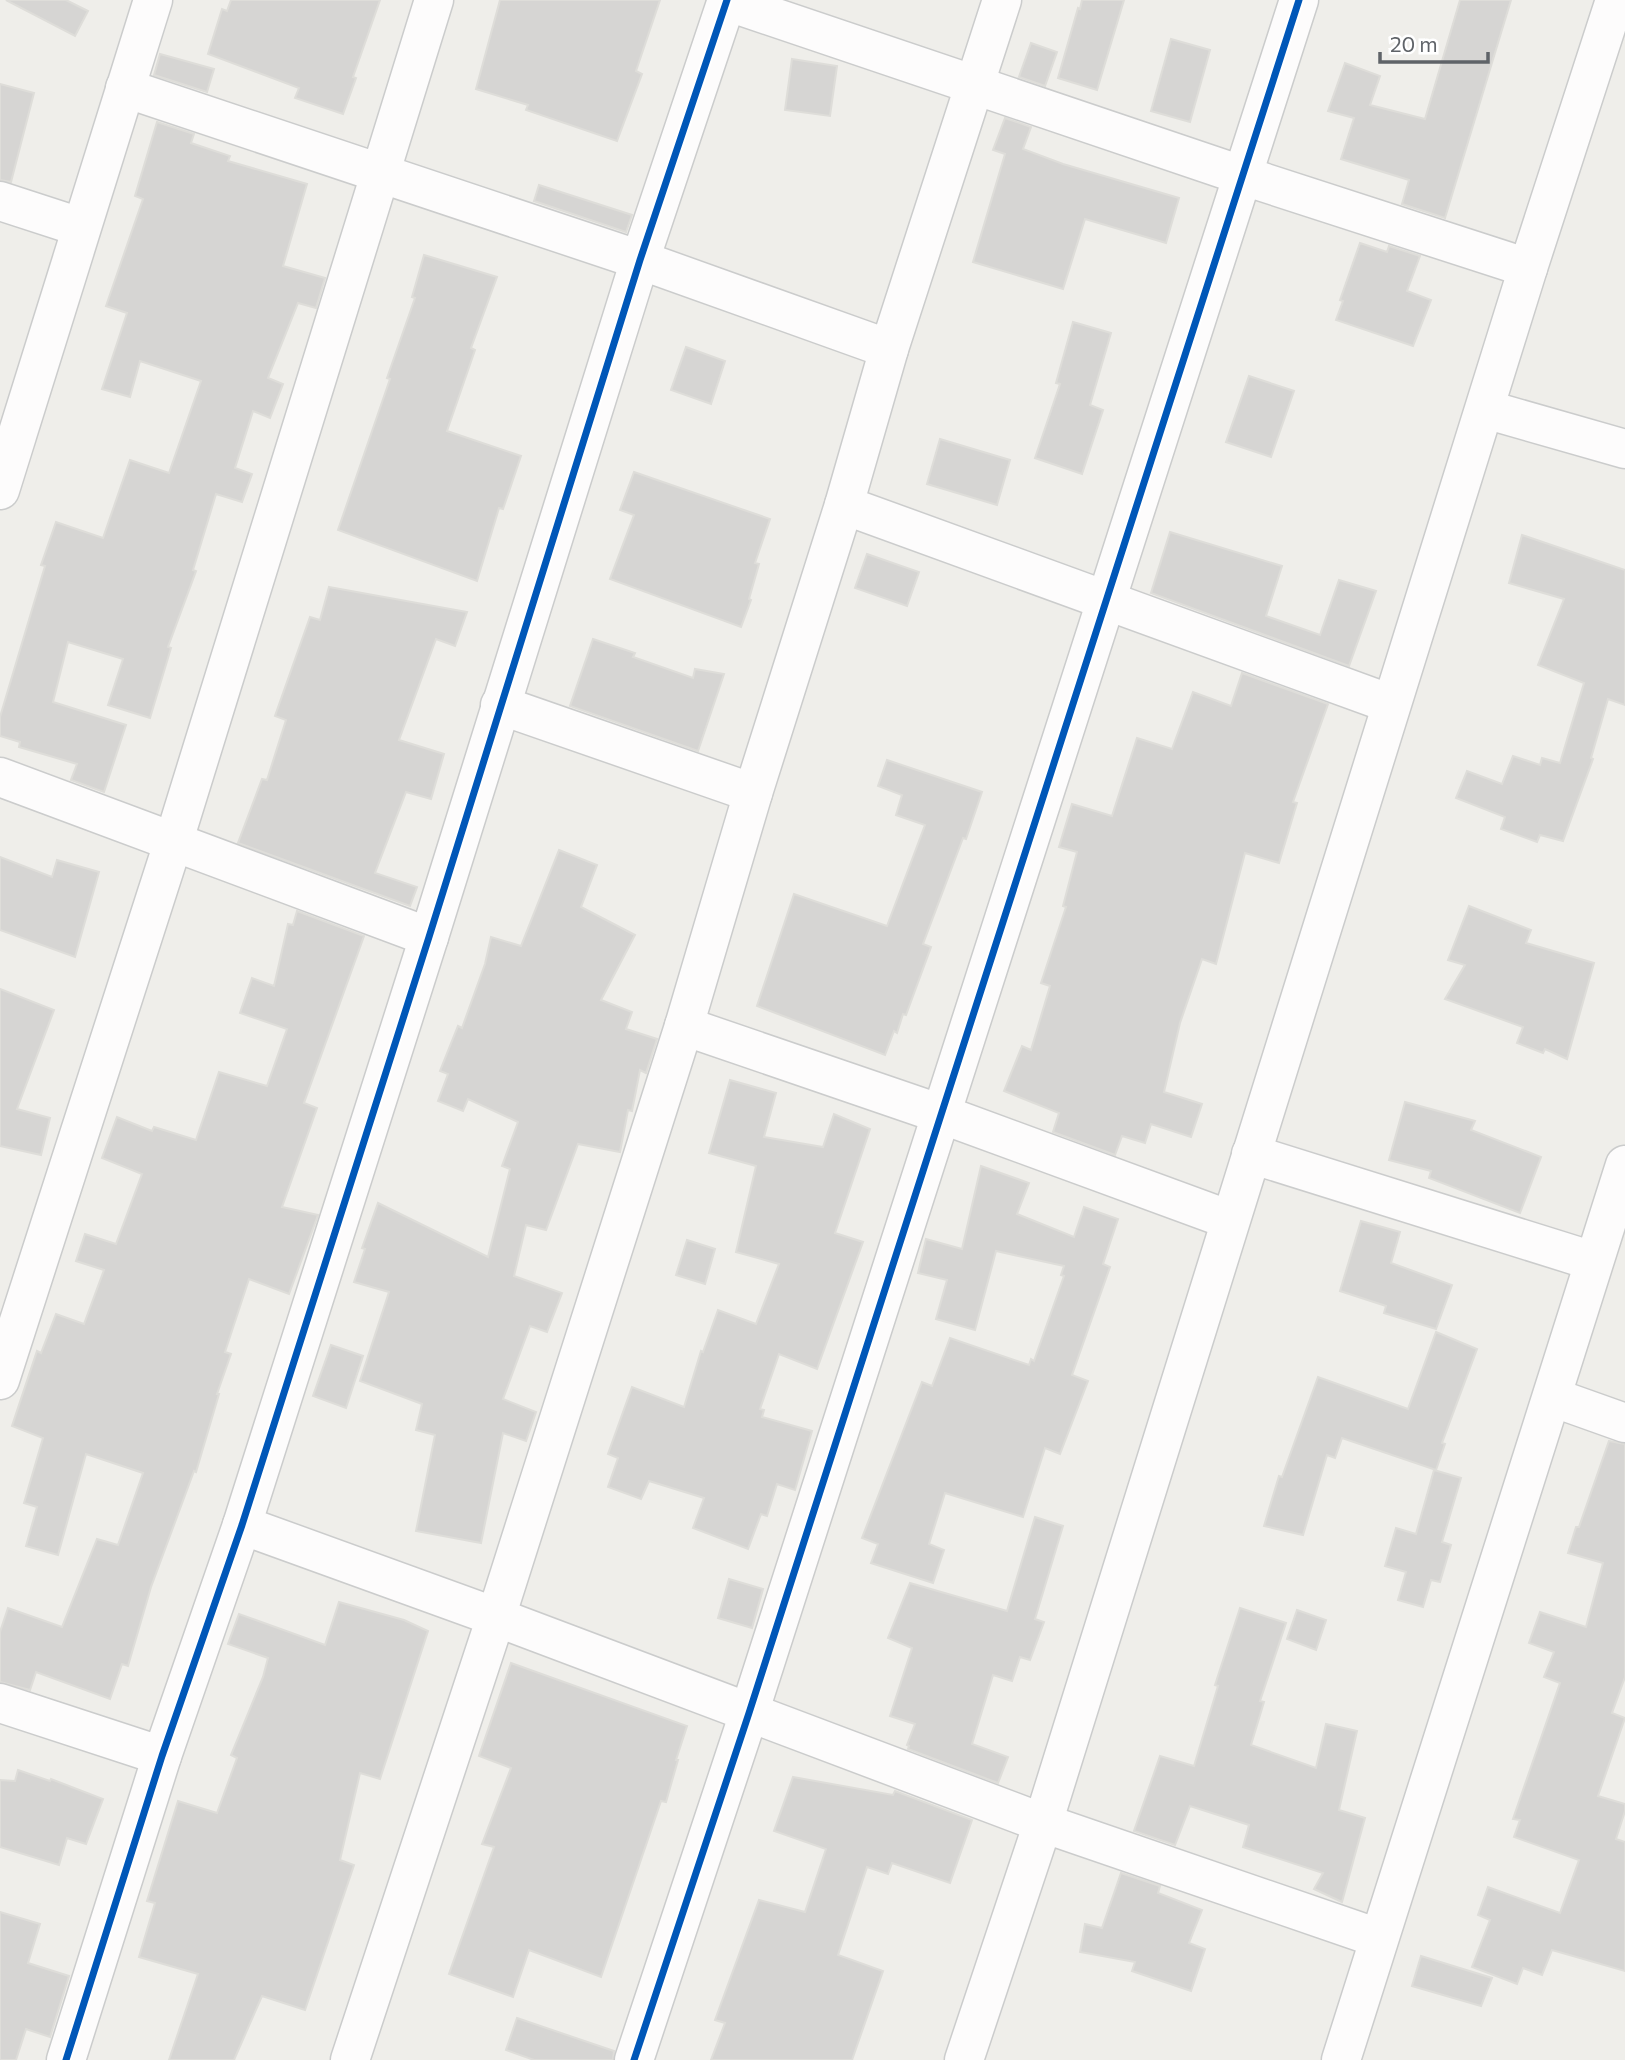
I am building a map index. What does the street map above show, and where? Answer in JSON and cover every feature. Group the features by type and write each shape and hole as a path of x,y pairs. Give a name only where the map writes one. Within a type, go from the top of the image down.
{"street":[{"path":"0,490 153,0"},
{"path":"0,1380 174,841 434,0"},
{"path":"350,2060 496,1617 684,1026 753,793 844,505 889,349 1002,0"},
{"path":"634,2060 749,1713 1299,0"},
{"path":"964,2060 1042,1823 1528,268 1615,0"},
{"path":"66,2060 162,1756 242,1525 640,260 727,1 1244,176 1528,268"},
{"path":"125,88 640,260 889,349"},
{"path":"0,201 80,227"},
{"path":"1485,408 1625,449"},
{"path":"844,505 1391,704"},
{"path":"500,705 753,793"},
{"path":"0,777 429,937"},
{"path":"684,1026 941,1114 1230,1220"},
{"path":"1251,1154 1593,1261"},
{"path":"1341,2060 1625,1165"},
{"path":"1552,1397 1625,1423"},
{"path":"242,1525 496,1617 1042,1823 1378,1938"},
{"path":"0,1703 162,1756"}],"building":[{"path":"6,0 66,0 88,11 75,36"},
{"path":"231,0 380,0 343,114 295,98 299,88 208,54 222,9 227,11"},
{"path":"500,0 660,0 636,71 642,74 617,141 526,110 528,105 476,89"},
{"path":"1082,0 1124,0 1097,90 1058,78"},
{"path":"1460,0 1511,0 1445,218 1402,204 1409,180 1341,159 1354,118 1328,111 1345,63 1380,76 1370,105 1425,119"},
{"path":"1171,39 1210,50 1190,122 1151,111"},
{"path":"1031,43 1057,52 1045,86 1019,77"},
{"path":"160,54 214,69 207,92 154,75"},
{"path":"792,59 837,66 830,116 785,110"},
{"path":"0,84 34,93 11,182 0,180"},
{"path":"1005,118 1031,127 1023,149 1063,164 1179,198 1166,243 1085,219 1063,289 973,262 1005,154 993,150"},
{"path":"157,122 194,134 191,143 230,156 228,161 307,184 283,266 325,278 316,308 298,303 268,378 283,384 270,418 253,411 235,468 252,474 242,502 216,494 193,570 196,571 168,647 171,648 150,718 108,705 123,659 68,642 53,702 126,725 104,792 71,780 77,764 19,747 20,742 0,736 0,717 45,566 41,565 56,522 103,538 130,460 169,473 201,381 140,361 130,397 102,389 127,313 106,306 143,199 135,196"},
{"path":"539,185 632,215 626,232 534,201"},
{"path":"1360,243 1387,252 1389,246 1420,256 1407,291 1431,300 1413,346 1336,320 1343,301 1340,300"},
{"path":"424,255 497,277 471,348 475,350 447,431 521,456 503,509 499,508 477,581 338,530 390,379 387,378 415,298 412,297"},
{"path":"1073,322 1111,333 1090,405 1103,410 1082,474 1035,458 1060,384 1056,383"},
{"path":"686,347 725,361 711,404 671,390"},
{"path":"1249,376 1294,391 1271,457 1226,442"},
{"path":"940,439 1010,460 997,505 927,484"},
{"path":"634,472 770,519 755,563 759,564 749,599 751,600 741,627 610,579 634,515 620,510"},
{"path":"1170,532 1282,566 1266,616 1320,635 1339,580 1376,591 1349,666 1151,593"},
{"path":"1522,535 1625,570 1625,705 1608,699 1591,758 1593,759 1563,841 1540,835 1537,842 1501,829 1505,817 1456,798 1467,771 1502,784 1513,756 1540,765 1542,758 1560,763 1584,683 1538,665 1564,599 1509,583"},
{"path":"867,554 919,572 907,606 855,588"},
{"path":"329,587 467,612 455,646 436,639 399,740 444,754 431,799 406,792 375,873 417,887 410,906 238,843 262,779 267,780 286,720 275,716 310,617 320,620"},
{"path":"593,639 635,653 633,657 693,678 695,669 724,674 698,751 570,706"},
{"path":"1242,673 1328,704 1293,802 1297,803 1279,863 1245,853 1216,964 1202,959 1180,1023 1164,1092 1202,1104 1191,1137 1151,1124 1145,1143 1122,1136 1115,1155 1053,1132 1059,1113 1004,1091 1022,1046 1031,1050 1050,986 1041,983 1066,907 1063,906 1077,852 1059,847 1072,804 1112,816 1137,738 1172,749 1193,692 1231,706"},
{"path":"887,760 982,792 923,944 931,947 906,1015 903,1014 897,1033 894,1031 885,1055 757,1006 794,894 887,926 925,825 896,815 902,795 878,786"},
{"path":"559,850 597,865 581,907 635,935 601,1000 632,1012 626,1029 657,1039 646,1073 640,1070 632,1111 628,1110 620,1152 578,1144 546,1230 526,1225 514,1276 562,1293 547,1332 530,1326 503,1399 536,1412 526,1441 503,1433 481,1543 416,1531 435,1435 416,1430 422,1404 360,1381 389,1292 354,1282 365,1249 362,1248 378,1203 488,1257 510,1169 502,1166 518,1122 468,1099 463,1111 438,1101 448,1074 440,1071 458,1026 462,1028 485,964 491,937 521,946"},
{"path":"0,857 52,877 57,860 99,872 75,957 0,930"},
{"path":"1469,906 1531,930 1526,943 1594,963 1567,1059 1545,1049 1543,1053 1517,1043 1523,1027 1445,999 1465,965 1448,960"},
{"path":"297,911 364,936 304,1103 317,1108 282,1207 318,1215 289,1294 249,1279 225,1352 231,1354 196,1472 194,1471 151,1587 128,1666 122,1664 110,1699 36,1672 30,1690 0,1682 0,1632 8,1608 62,1627 97,1539 118,1545 143,1473 86,1454 58,1555 26,1546 37,1507 24,1503 43,1438 12,1426 37,1351 41,1353 56,1314 84,1324 104,1270 76,1261 85,1234 116,1244 142,1174 102,1158 117,1117 152,1131 154,1127 196,1140 219,1072 267,1086 287,1029 240,1013 252,978 274,986 288,924 293,925"},
{"path":"0,989 54,1010 17,1109 50,1118 41,1155 0,1146"},
{"path":"730,1080 776,1093 764,1137 823,1147 834,1114 870,1129 835,1233 863,1242 817,1369 779,1354 760,1409 764,1410 762,1417 812,1431 795,1490 777,1484 767,1516 761,1514 748,1549 693,1528 704,1498 649,1481 641,1499 608,1487 618,1458 608,1454 632,1387 684,1407 701,1351 703,1352 718,1310 756,1324 779,1264 736,1252 756,1166 709,1153"},
{"path":"1405,1102 1475,1121 1471,1130 1541,1157 1520,1213 1429,1178 1431,1171 1389,1160"},
{"path":"981,1166 1029,1183 1017,1214 1074,1237 1084,1207 1118,1219 1103,1264 1110,1267 1072,1375 1088,1381 1060,1454 1045,1448 1023,1517 945,1493 929,1544 944,1550 933,1583 871,1563 878,1544 862,1538 922,1382 932,1386 950,1338 1029,1365 1031,1359 1034,1361 1064,1276 1061,1275 1064,1266 996,1251 975,1330 936,1319 947,1280 918,1273 926,1239 962,1249"},
{"path":"1361,1221 1400,1232 1391,1263 1452,1285 1436,1329 1384,1313 1386,1306 1340,1291"},
{"path":"687,1240 715,1249 705,1284 676,1275"},
{"path":"1436,1332 1477,1349 1442,1443 1445,1444 1436,1470 1342,1438 1335,1458 1327,1455 1303,1535 1264,1526 1279,1476 1282,1477 1318,1377 1408,1409"},
{"path":"331,1345 363,1356 346,1408 313,1396"},
{"path":"1609,1441 1625,1444 1625,1677 1612,1713 1625,1718 1598,1796 1625,1804 1616,1839 1625,1842 1625,1971 1552,1950 1542,1975 1523,1968 1517,1984 1472,1967 1490,1920 1478,1915 1488,1887 1560,1913 1579,1860 1514,1837 1520,1820 1513,1819 1560,1683 1544,1677 1554,1652 1529,1643 1540,1612 1586,1627 1603,1563 1568,1553"},
{"path":"1434,1470 1461,1478 1442,1542 1451,1545 1440,1582 1431,1580 1423,1607 1398,1600 1406,1572 1385,1566 1396,1528 1416,1534"},
{"path":"1035,1517 1063,1526 1035,1619 1044,1622 1030,1660 1020,1657 1012,1681 993,1675 972,1744 1008,1757 998,1783 908,1749 915,1724 890,1716 912,1648 888,1638 910,1583 1007,1611"},
{"path":"729,1579 763,1589 752,1628 718,1618"},
{"path":"339,1602 404,1620 428,1631 380,1779 360,1773 340,1860 354,1865 305,2010 262,1996 234,2060 169,2060 198,1974 139,1957 155,1903 147,1901 178,1801 217,1813 237,1758 231,1755 263,1677 268,1658 228,1644 239,1614 325,1645"},
{"path":"1240,1608 1286,1623 1260,1701 1264,1702 1251,1745 1316,1768 1326,1724 1357,1731 1339,1810 1365,1818 1342,1902 1314,1889 1323,1873 1243,1847 1249,1825 1190,1806 1175,1845 1134,1831 1160,1756 1194,1766 1218,1686 1215,1685"},
{"path":"1297,1610 1326,1620 1316,1650 1287,1639"},
{"path":"511,1663 687,1726 666,1802 661,1801 601,1977 529,1950 513,1997 449,1974 494,1847 482,1844 511,1768 479,1756"},
{"path":"18,1770 50,1781 51,1779 103,1799 86,1844 67,1838 59,1865 0,1847 0,1780 15,1781"},
{"path":"793,1777 893,1795 895,1791 972,1820 950,1883 892,1863 888,1874 867,1867 838,1955 883,1971 852,2060 711,2060 725,2023 715,2020 759,1900 805,1912 826,1849 774,1831"},
{"path":"1121,1873 1160,1886 1158,1893 1202,1910 1189,1943 1205,1949 1191,1991 1132,1971 1135,1962 1080,1952 1085,1924 1102,1928"},
{"path":"0,1912 40,1924 28,1963 69,1976 50,2037 26,2029 16,2060 0,2060"},
{"path":"1421,1956 1492,1978 1481,2006 1412,1986"},
{"path":"517,2018 614,2051 613,2060 534,2060 506,2050"}],"cycle path":[{"path":"66,2060 162,1756 242,1525 640,260 727,0"},
{"path":"634,2060 749,1713 1299,0"}]}
